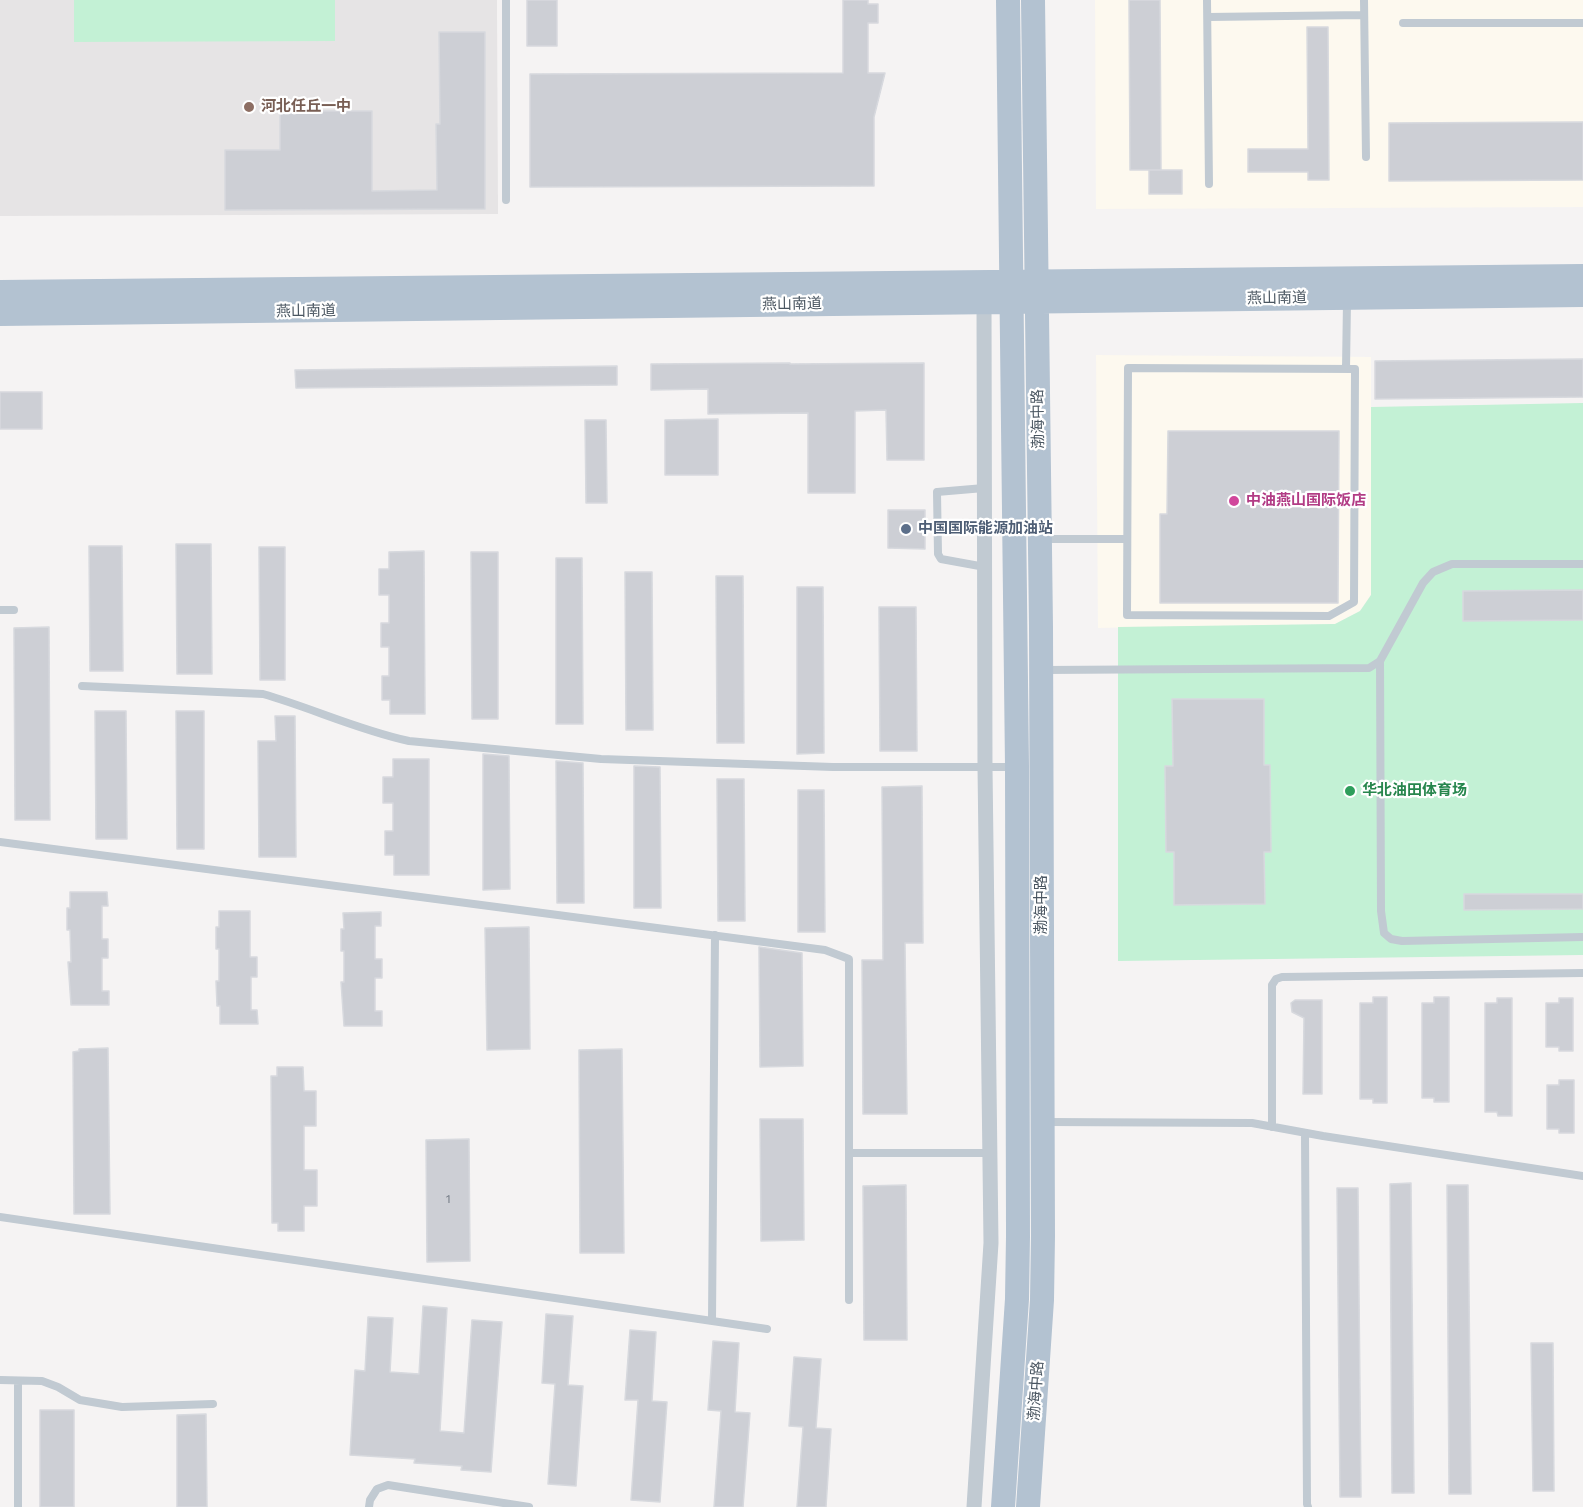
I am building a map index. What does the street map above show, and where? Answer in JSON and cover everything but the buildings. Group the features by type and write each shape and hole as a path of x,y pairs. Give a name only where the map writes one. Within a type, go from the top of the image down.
{"main road":[{"name":"渤海中路","path":"1003,1507 1017,1299 1017,767 1008,0"},
{"name":"渤海中路","path":"1028,1507 1042,1300 1042,670 1033,0"},
{"name":"燕山南道","path":"1037,292 1583,276"},
{"name":"燕山南道","path":"0,292 1037,292 1347,298 1583,295"},
{"name":"燕山南道","path":"0,314 984,303 1012,292"}],"street":[{"path":"974,1507 991,1253 985,767 984,303"}],"lane":[{"path":"506,0 506,200"},
{"path":"1207,0 1209,184"},
{"path":"1364,0 1366,157"},
{"path":"1208,17 1364,15"},
{"path":"1403,23 1583,23"},
{"path":"1347,298 1347,369"},
{"path":"1128,368 1354,369 1354,602 1329,616 1127,615 1127,539 1128,368"},
{"path":"984,488 937,492 938,554 941,559 985,567"},
{"path":"1040,539 1127,539"},
{"path":"1042,670 1369,668 1380,661 1423,583 1433,572 1452,564 1583,564"},
{"path":"0,610 14,610"},
{"path":"1380,661 1383,933 1391,939 1402,941 1583,937"},
{"path":"82,686 263,693 379,735 409,741 475,748 636,760 833,767 1017,767"},
{"path":"0,842 825,950 849,959 849,1300"},
{"path":"712,1321 715,935"},
{"path":"1272,1127 1272,985 1276,979 1282,977 1583,973"},
{"path":"1042,1122 1252,1123 1583,1176"},
{"path":"1305,1133 1308,1507"},
{"path":"849,1153 990,1153"},
{"path":"0,1217 767,1329"},
{"path":"0,1380 42,1381 80,1400 122,1407 213,1404"},
{"path":"18,1381 18,1507"},
{"path":"369,1507 376,1489 388,1485 529,1507"}],"shaded area":[{"name":"河北任丘一中","path":"0,0 497,0 498,214 0,216"},
{"path":"1095,0 1583,0 1583,207 1096,209"},
{"name":"中油燕山国际饭店","path":"1096,355 1371,357 1371,595 1360,611 1335,624 1098,628"}],"green space":[{"path":"74,0 335,0 335,41 74,42"},
{"name":"华北油田体育场","path":"1583,403 1583,955 1118,961 1118,627 1335,624 1360,611 1371,595 1371,407"}],"place":[{"name":"河北任丘一中","path":"249,107"},
{"name":"中油燕山国际饭店","path":"1234,501"},
{"name":"中国国际能源加油站","path":"906,529"},
{"name":"华北油田体育场","path":"1350,791"}]}
